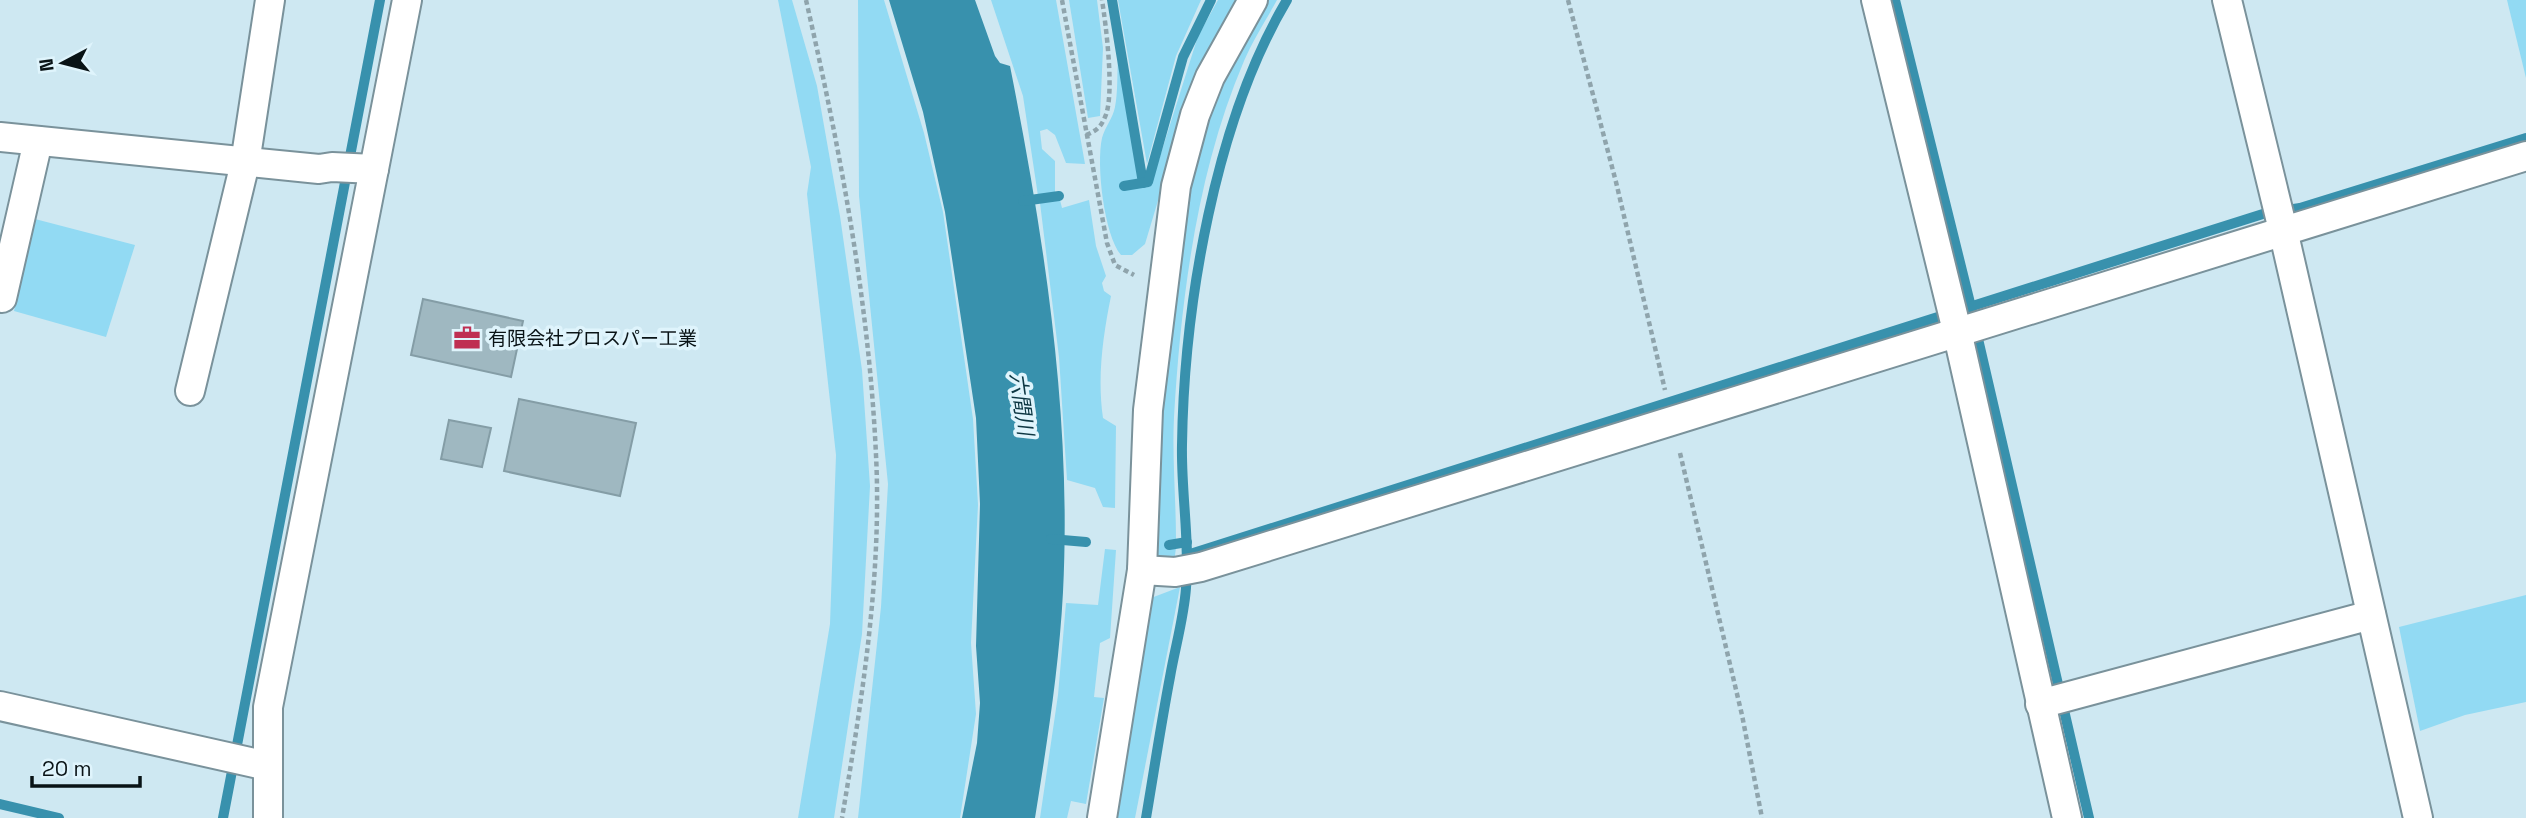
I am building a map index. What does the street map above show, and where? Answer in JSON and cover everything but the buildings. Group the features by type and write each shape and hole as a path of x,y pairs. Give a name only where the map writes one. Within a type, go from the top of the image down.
{"street":[{"path":"190,391 245,163 270,0"},
{"path":"268,818 259,764 354,168 407,0"},
{"path":"1101,818 1142,570 1148,410 1177,186 1195,115 1210,77 1253,0"},
{"path":"1876,0 1963,321 2052,700 2067,818"},
{"path":"2227,0 2286,221 2418,818"},
{"path":"0,137 245,163 319,169 354,168"},
{"path":"2,298 38,141"},
{"path":"1142,570 1188,570 1669,408 2286,221 2526,156"},
{"path":"2052,700 2371,615"},
{"path":"0,706 259,764"}],"path":[{"path":"806,0 824,80 858,269 877,456 867,633 842,818"},
{"path":"1062,0 1107,243 1115,265 1128,274 1163,279"},
{"path":"1086,135 1098,131 1107,114 1108,41 1102,0"},
{"path":"1568,0 1742,715 1762,818"}],"shaded area":[{"path":"778,0 792,0 817,86 840,216 862,370 870,486 862,634 834,818 798,818 830,624 836,455 807,194 811,167"},
{"path":"858,0 884,0 924,133 943,212 973,419 978,505 971,643 976,714 960,818 858,818 881,607 888,484 859,196"},
{"path":"991,0 1056,0 1085,164 1066,163 1055,135 1047,129 1040,131 1042,149 1055,161 1055,193 1038,196 1023,96"},
{"path":"1069,0 1097,0 1103,48 1100,116 1088,118"},
{"path":"1118,0 1201,0 1176,56 1147,164"},
{"path":"1218,0 1238,0 1195,77 1145,244 1132,255 1121,255 1106,216 1100,164 1102,138 1115,107 1118,58 1139,179 1122,182 1124,190 1151,185 1198,36"},
{"path":"1262,0 1277,0 1248,53 1228,103 1214,146 1194,236 1181,327 1174,417 1176,540 1167,540 1167,548 1176,548 1174,562 1155,554 1159,418 1182,204 1219,78"},
{"path":"2507,0 2526,0 2526,78"},
{"path":"1060,200 1062,208 1089,200 1096,246 1106,276 1102,283 1104,291 1111,296 1103,341 1101,387 1103,418 1116,426 1115,508 1103,507 1095,488 1067,480 1059,357 1040,203"},
{"path":"35,219 135,245 106,337 14,311"},
{"path":"1105,549 1116,550 1110,638 1100,643 1094,697 1104,698 1086,804 1071,801 1067,818 1040,818 1058,695 1066,603 1098,605"},
{"path":"1180,587 1135,818 1113,818 1151,598"},
{"path":"2526,595 2526,702 2465,715 2420,731 2399,627"}],"water":[{"name":"六間川","path":"889,0 975,0 995,56 1000,63 1010,66 1034,196 1053,327 1065,526 1059,649 1035,818 962,818 977,743 980,703 976,646 980,504 976,418 945,212 923,112"}],"waterway":[{"path":"223,818 380,0"},
{"path":"1112,0 1143,183"},
{"path":"1124,186 1148,182 1183,57 1211,0"},
{"path":"1146,818 1186,588 1182,445 1189,333 1197,275 1208,215 1240,101 1262,48 1287,0"},
{"path":"1895,0 1972,311"},
{"path":"1187,555 2266,213 2300,208 2526,138"},
{"path":"1023,201 1059,196"},
{"path":"1975,326 2089,818"},
{"path":"1051,539 1086,542"},
{"path":"1169,545 1187,542"},
{"path":"0,804 59,818"}],"place":[{"name":"有限会社プロスパー工業","path":"467,338"}]}
